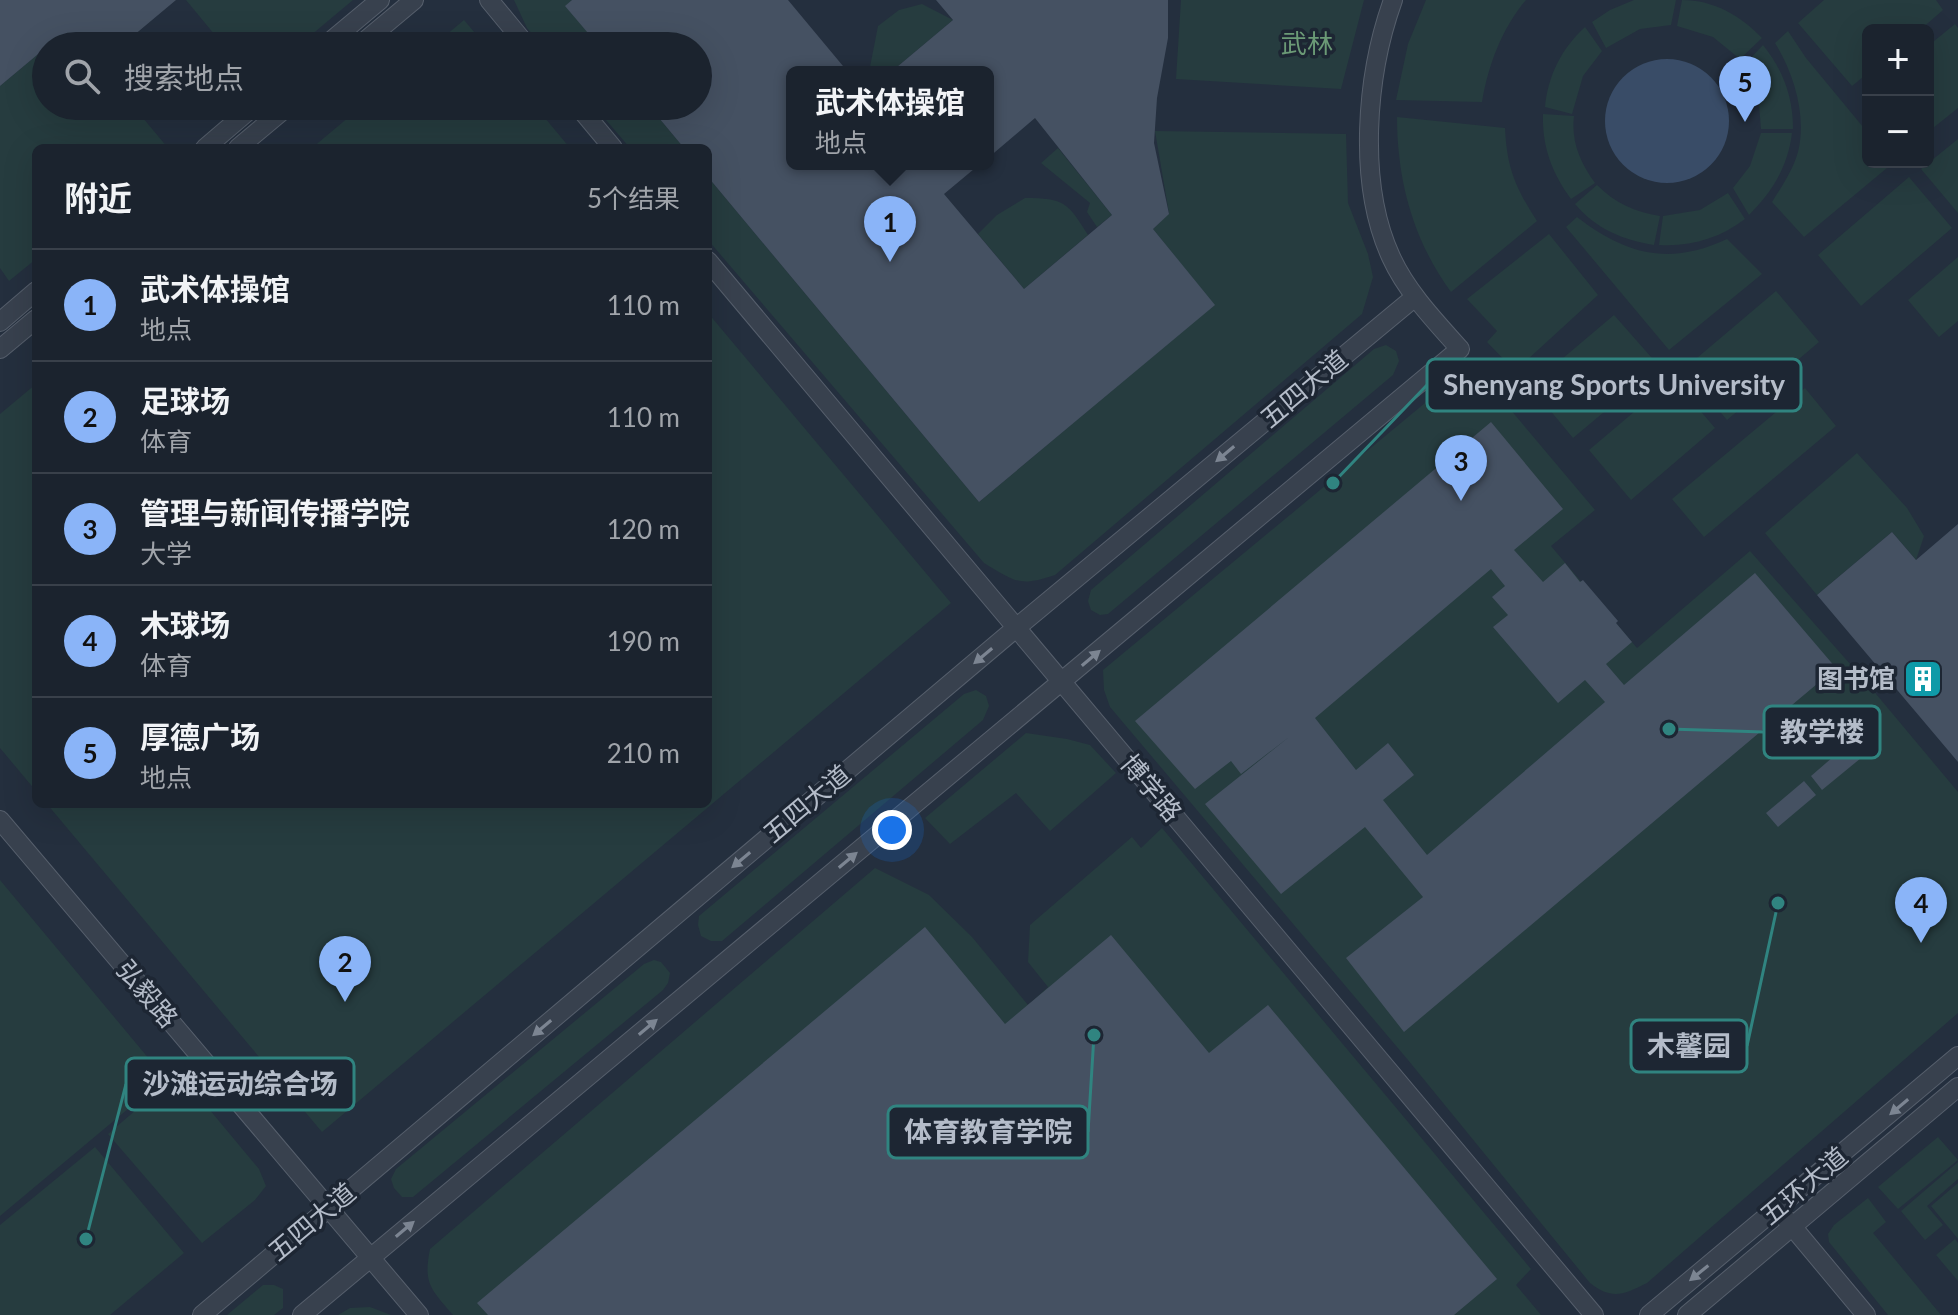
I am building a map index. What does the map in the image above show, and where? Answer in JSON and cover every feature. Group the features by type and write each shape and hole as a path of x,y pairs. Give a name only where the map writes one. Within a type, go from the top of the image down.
{"lane":[{"path":"342,32 380,0"},
{"path":"376,32 414,0"},
{"path":"489,0 515,32"},
{"path":"302,1315 1460,349 1415,297 1391,257 1380,223 1371,177 1372,99 1380,46 1393,0"},
{"path":"210,144 238,120"},
{"path":"243,144 271,120"},
{"path":"590,120 610,144"},
{"name":"博学路","path":"712,266 1594,1315"},
{"path":"0,322 32,294"},
{"name":"五四大道","path":"202,1315 1016,628 1415,297"},
{"path":"0,349 32,322"},
{"name":"弘毅路","path":"0,820 419,1315"},
{"name":"五环大道","path":"1649,1315 1958,1056"},
{"name":"五环大道","path":"1687,1315 1958,1087"},
{"path":"1778,1209 1866,1315"}],"green space":[{"path":"186,0 353,0 315,32 212,32"},
{"path":"514,0 572,0 566,6 587,32 531,32"},
{"name":"武林","path":"1181,0 1364,0 1341,89 1176,79"},
{"path":"1426,0 1526,0 1497,48 1482,102 1396,100 1408,44"},
{"path":"1634,0 1676,0 1671,25 1640,29 1606,48 1592,22"},
{"path":"1682,0 1716,6 1745,23 1762,38 1740,59 1713,37 1677,26"},
{"path":"1824,0 1936,0 1943,10 1927,24 1862,24 1862,78 1852,86 1798,23"},
{"path":"922,4 953,20 898,66 870,66 878,26 899,10"},
{"path":"464,20 474,32 450,32"},
{"path":"1955,24 1958,28 1958,108 1934,127 1934,96 1934,41"},
{"path":"1585,27 1602,51 1583,76 1572,114 1545,107 1557,64 1569,44"},
{"path":"1788,31 1806,58 1862,126 1862,168 1887,168 1804,237 1772,202 1798,152 1801,124 1793,82 1775,43"},
{"path":"1763,45 1786,84 1793,129 1761,129 1758,94 1744,65"},
{"path":"32,59 32,120 145,120 165,144 32,144 32,262 9,281 0,268 0,86"},
{"path":"1543,114 1574,116 1578,151 1595,183 1571,199 1550,159 1544,138"},
{"path":"1397,117 1505,128 1514,177 1537,221 1451,292 1427,252 1410,209 1400,164"},
{"path":"345,120 547,120 567,144 317,144"},
{"path":"606,120 661,120 681,144 627,144"},
{"path":"1155,131 1346,134 1348,203 1368,254 1373,277 1362,314 1055,575 1033,581 1018,581 984,563 712,245 712,182 979,502 1214,305 1153,229 1169,213"},
{"path":"1761,133 1792,133 1778,177 1749,215 1733,188 1750,166"},
{"path":"1958,139 1958,213 1921,169 1934,168 1934,158"},
{"path":"1058,148 1112,215 1097,227 1087,212 1090,203 1041,163"},
{"path":"1909,177 1952,228 1861,306 1818,255"},
{"path":"1597,185 1626,206 1660,216 1654,245 1611,232 1583,213 1575,204"},
{"path":"1728,193 1745,219 1705,240 1659,245 1663,216 1700,210"},
{"path":"1025,198 1049,199 1064,204 1088,235 1024,289 978,234 997,215"},
{"path":"1577,217 1613,240 1649,252 1686,252 1727,239 1762,274 1669,350 1566,227"},
{"path":"1549,234 1598,295 1515,371 1487,342 1497,331 1467,299"},
{"path":"1958,257 1958,321 1939,337 1908,300"},
{"path":"1776,291 1819,342 1727,420 1684,369"},
{"path":"1614,315 1659,366 1573,438 1530,386"},
{"path":"712,318 951,603 712,804"},
{"path":"1386,345 1396,351 1399,361 1393,375 1108,614 1100,615 1091,610 1088,601 1091,590 1374,349"},
{"path":"1472,364 1595,510 1551,546 1637,648 1750,551 1958,792 1958,1013 1647,1283 1618,1294 1605,1292 1590,1283 1408,1060 1110,707 1104,690 1103,670"},
{"path":"1673,379 1715,428 1631,500 1589,450"},
{"path":"32,387 32,786 0,748 0,414"},
{"path":"1805,388 1836,426 1704,537 1672,499"},
{"path":"1857,453 1907,508 1924,536 1916,560 1892,532 1817,595 1765,533"},
{"path":"976,690 986,696 989,706 983,720 722,941 711,941 701,936 699,916 964,694"},
{"path":"1026,733 1090,745 1116,773 1050,831 1016,793 950,844 925,818"},
{"path":"50,808 707,808 322,1132"},
{"path":"1162,828 1531,1269 1516,1285 1541,1315 453,1315 434,1292 428,1278 430,1249 875,868 929,895 972,937 1028,1005 1048,987 1028,962 1030,925 1132,837 1141,848"},
{"path":"0,880 165,1078 0,1216"},
{"path":"654,960 661,962 670,973 663,990 413,1197 402,1197 391,1179 396,1169 644,964"},
{"path":"179,1073 259,1169 266,1186 255,1200 202,1243 108,1134"},
{"path":"1938,1137 1958,1160 1898,1209 1878,1187"},
{"path":"95,1147 184,1253 110,1315 0,1315 0,1225"},
{"path":"1958,1162 1958,1179 1927,1206 1943,1225 1925,1240 1901,1211"},
{"path":"1958,1183 1958,1239 1931,1206"},
{"path":"1868,1198 1886,1222 1873,1233 1941,1315 1888,1315 1829,1242 1828,1234 1834,1225"},
{"path":"1955,1239 1958,1243 1958,1281 1936,1255"},
{"path":"263,1285 283,1289 283,1308 274,1315 227,1315"},
{"path":"370,1307 391,1315 338,1315 350,1308"}],"water":[{"path":"1667,59 1691,63 1711,77 1725,97 1729,121 1725,145 1711,165 1691,179 1667,183 1643,179 1623,165 1609,145 1605,121 1609,97 1623,77 1643,63"}],"building":[{"path":"0,0 176,0 138,32 32,32 32,59 0,86"},
{"path":"572,0 788,0 843,66 786,66 786,170 973,170 944,194 1024,289 1112,215 1035,118 994,153 994,66 898,66 953,20 936,0 1168,0 1168,38 1157,98 1154,143 1169,214 1153,229 1215,305 979,502 712,182 712,144 681,144 661,120 712,120 712,32 587,32 565,6"},
{"path":"1491,422 1563,509 1514,550 1543,582 1565,563 1618,621 1616,623 1632,642 1606,664 1624,685 1755,573 1836,668 1404,1032 1346,958 1423,897 1365,827 1281,894 1205,804 1289,737 1241,774 1231,761 1195,789 1135,721","holes":["1491,569 1505,586 1492,597 1508,615 1493,627 1558,703 1585,680 1605,702 1427,855 1383,800 1414,775 1388,743 1356,770 1315,718"]},
{"name":"图书馆","path":"1958,524 1958,762 1817,595 1892,532 1916,560"},
{"path":"1848,744 1861,758 1822,790 1811,776"},
{"path":"1804,781 1816,795 1778,827 1766,813"},
{"path":"925,927 1005,1024 1111,935 1209,1053 1268,1005 1497,1279 1454,1315 488,1315 477,1303"}],"place":[{"name":"厚德广场","path":"1745,122"},
{"name":"武术体操馆","path":"890,262"},
{"name":"Shenyang Sports University","path":"1333,483"},
{"name":"管理与新闻传播学院","path":"1461,501"},
{"name":"图书馆","path":"1923,679"},
{"name":"教学楼","path":"1669,729"},
{"name":"木馨园","path":"1778,903"},
{"name":"木球场","path":"1921,943"},
{"name":"足球场","path":"345,1002"},
{"name":"体育教育学院","path":"1094,1035"},
{"name":"沙滩运动综合场","path":"86,1239"}]}
